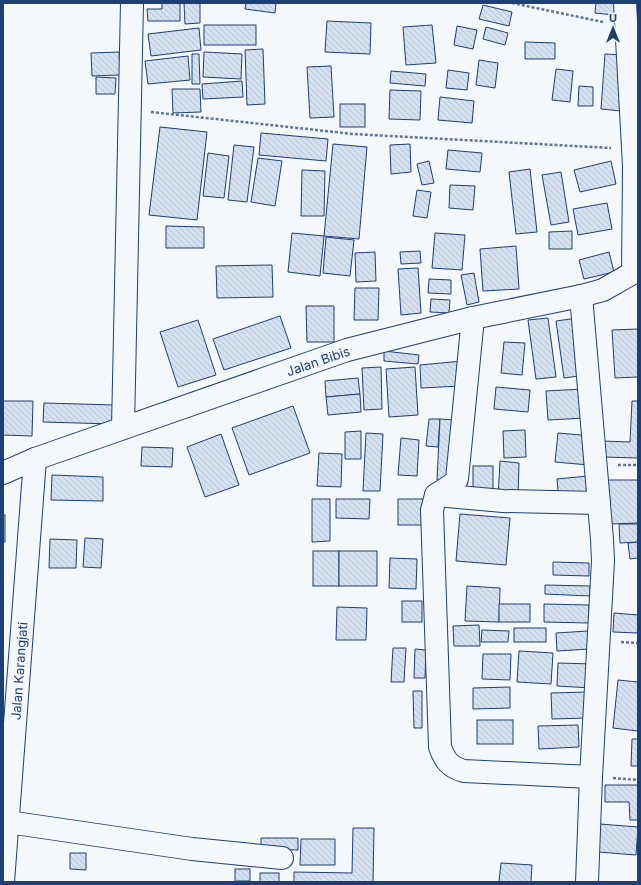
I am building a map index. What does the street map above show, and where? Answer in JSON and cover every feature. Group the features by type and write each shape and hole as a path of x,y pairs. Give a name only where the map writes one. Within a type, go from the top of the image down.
{"street":[{"path":"123,428 131,110 132,3"},
{"path":"625,3 634,166 635,272"},
{"name":"Jalan Bibis","path":"3,473 123,428 347,350 473,318 581,296 603,290 635,272"},
{"path":"581,296 603,561 591,776 587,882"},
{"path":"473,318 457,479 453,484 436,495 432,510 440,747 445,760 450,766 464,771 591,776"},
{"name":"Jalan Karangjati","path":"3,882 35,460"},
{"path":"436,495 503,501 599,503"},
{"path":"8,822 192,849 282,858"}],"path":[{"path":"512,3 627,27"},
{"path":"131,110 353,134 633,149"}],"building":[{"path":"162,3 180,3 180,21 148,21 147,9 162,9"},
{"path":"184,3 200,3 200,23 185,24"},
{"path":"246,3 276,3 275,13 245,9"},
{"path":"596,3 615,3 614,15 595,13"},
{"path":"483,5 512,12 509,26 479,19"},
{"path":"327,21 371,23 370,54 325,52"},
{"path":"204,25 256,25 256,45 204,45"},
{"path":"432,25 436,63 406,65 403,27"},
{"path":"457,26 477,30 473,49 454,45"},
{"path":"486,27 508,33 505,45 483,39"},
{"path":"199,28 201,50 151,56 148,34"},
{"path":"525,42 555,43 555,59 525,59"},
{"path":"263,49 265,104 247,105 245,50"},
{"path":"119,52 120,75 92,76 91,53"},
{"path":"204,52 242,54 241,79 203,77"},
{"path":"192,54 199,54 200,84 192,84"},
{"path":"605,54 625,55 621,111 601,109"},
{"path":"188,56 190,80 148,84 145,61"},
{"path":"479,60 498,63 495,88 476,85"},
{"path":"331,66 334,117 310,118 307,67"},
{"path":"556,69 573,71 570,102 552,100"},
{"path":"448,70 469,73 467,90 446,88"},
{"path":"391,71 426,74 425,86 390,83"},
{"path":"96,77 116,78 115,94 96,94"},
{"path":"242,81 243,97 203,99 202,84"},
{"path":"579,86 593,87 593,106 578,106"},
{"path":"172,89 200,89 201,112 173,113"},
{"path":"390,90 421,91 420,120 389,119"},
{"path":"440,97 474,101 472,123 438,120"},
{"path":"340,104 365,104 365,127 340,127"},
{"path":"160,127 207,132 197,220 149,215"},
{"path":"261,133 328,139 326,161 259,155"},
{"path":"333,144 367,147 359,239 324,236"},
{"path":"410,144 411,172 391,174 390,145"},
{"path":"234,145 254,147 247,202 228,200"},
{"path":"448,150 482,153 480,172 446,169"},
{"path":"208,153 229,156 224,198 203,196"},
{"path":"258,158 282,161 275,206 251,202"},
{"path":"429,161 434,183 422,185 417,164"},
{"path":"611,161 616,184 580,192 574,170"},
{"path":"530,169 537,232 516,234 509,172"},
{"path":"302,170 325,171 324,216 301,216"},
{"path":"561,172 569,222 551,225 542,175"},
{"path":"450,185 475,186 473,210 449,208"},
{"path":"417,190 431,192 427,218 413,216"},
{"path":"607,203 612,229 578,235 573,209"},
{"path":"166,226 204,227 204,248 166,248"},
{"path":"572,231 572,249 549,249 549,232"},
{"path":"292,233 324,236 320,276 288,272"},
{"path":"435,233 465,235 462,270 432,268"},
{"path":"326,237 354,240 350,276 323,273"},
{"path":"516,246 519,289 483,291 480,249"},
{"path":"420,251 421,263 401,264 400,252"},
{"path":"375,252 376,281 356,282 355,253"},
{"path":"609,252 614,272 584,279 579,260"},
{"path":"272,265 273,297 217,298 216,266"},
{"path":"418,268 421,313 401,315 398,269"},
{"path":"474,273 479,302 467,305 461,275"},
{"path":"429,279 451,280 451,294 428,293"},
{"path":"355,288 379,288 378,320 354,320"},
{"path":"431,299 450,300 449,313 430,312"},
{"path":"306,306 334,306 334,342 307,342"},
{"path":"280,316 291,348 224,370 213,339"},
{"path":"548,318 556,377 536,379 528,320"},
{"path":"578,318 586,375 564,378 556,321"},
{"path":"198,320 216,375 178,387 160,332"},
{"path":"638,329 638,377 615,378 612,330"},
{"path":"504,342 525,343 522,375 501,373"},
{"path":"384,351 419,355 418,364 384,361"},
{"path":"462,361 461,386 421,388 420,365"},
{"path":"381,367 382,409 364,410 362,368"},
{"path":"415,367 418,415 389,417 386,369"},
{"path":"358,378 360,394 326,397 325,381"},
{"path":"496,387 530,390 528,412 494,409"},
{"path":"583,389 585,418 548,420 546,391"},
{"path":"360,394 361,412 328,415 326,397"},
{"path":"3,401 33,401 32,436 3,435"},
{"path":"632,401 638,401 638,458 602,457 602,441 630,442"},
{"path":"44,403 114,405 113,424 43,422"},
{"path":"293,406 310,453 249,475 232,428"},
{"path":"429,419 440,419 438,447 426,446"},
{"path":"440,419 454,420 451,480 437,480"},
{"path":"525,430 526,457 504,458 503,431"},
{"path":"361,431 361,459 345,459 345,432"},
{"path":"366,433 383,434 380,491 363,491"},
{"path":"558,433 592,436 589,465 555,462"},
{"path":"221,434 239,485 205,497 187,447"},
{"path":"401,438 419,440 417,476 398,475"},
{"path":"142,447 173,448 172,467 141,466"},
{"path":"319,453 342,454 341,487 317,486"},
{"path":"500,461 519,463 518,498 498,497"},
{"path":"473,466 493,466 493,492 473,492"},
{"path":"52,475 103,477 103,501 51,500"},
{"path":"588,476 591,497 559,501 557,479"},
{"path":"608,480 638,480 638,523 609,524"},
{"path":"312,499 330,499 330,541 312,542"},
{"path":"336,499 370,499 369,519 336,518"},
{"path":"398,499 423,499 423,525 398,525"},
{"path":"460,514 510,518 506,565 456,561"},
{"path":"3,515 5,515 5,542 3,542"},
{"path":"619,524 638,524 638,542 620,543"},
{"path":"85,538 103,539 101,568 83,567"},
{"path":"50,539 77,540 76,568 49,568"},
{"path":"638,542 638,558 630,559 628,543"},
{"path":"313,551 339,551 339,586 313,586"},
{"path":"339,551 377,551 377,586 339,586"},
{"path":"390,558 417,559 416,589 389,588"},
{"path":"553,562 589,563 589,576 553,575"},
{"path":"545,585 590,586 590,596 545,594"},
{"path":"467,586 500,588 499,622 465,621"},
{"path":"402,601 422,601 422,622 402,622"},
{"path":"499,604 530,604 530,622 499,622"},
{"path":"544,604 589,605 589,623 544,622"},
{"path":"337,607 367,608 366,640 336,640"},
{"path":"614,613 638,615 638,633 613,632"},
{"path":"479,625 480,646 454,646 453,626"},
{"path":"514,628 546,628 546,642 514,642"},
{"path":"482,630 509,631 508,642 481,642"},
{"path":"588,631 589,649 557,651 556,633"},
{"path":"393,648 406,648 404,682 391,682"},
{"path":"415,649 426,650 425,678 414,678"},
{"path":"519,651 553,653 551,684 517,682"},
{"path":"483,654 511,654 510,680 482,679"},
{"path":"558,663 593,664 592,688 557,686"},
{"path":"618,680 638,682 638,731 613,728"},
{"path":"510,687 510,708 473,709 473,688"},
{"path":"413,691 422,691 422,728 414,728"},
{"path":"587,692 587,718 552,719 551,693"},
{"path":"477,720 513,720 513,744 477,744"},
{"path":"578,725 579,747 539,749 538,726"},
{"path":"632,739 638,739 638,766 631,766"},
{"path":"605,785 638,785 638,820 630,820 629,802 605,802"},
{"path":"600,824 638,827 636,855 598,852"},
{"path":"353,828 374,828 373,882 294,882 294,872 352,873"},
{"path":"261,838 298,838 298,850 261,849"},
{"path":"301,839 335,839 335,865 300,865"},
{"path":"70,853 86,853 86,870 70,869"},
{"path":"501,863 532,865 531,882 499,882"},
{"path":"235,869 250,869 250,881 235,881"},
{"path":"260,873 279,873 279,882 260,882"}]}
